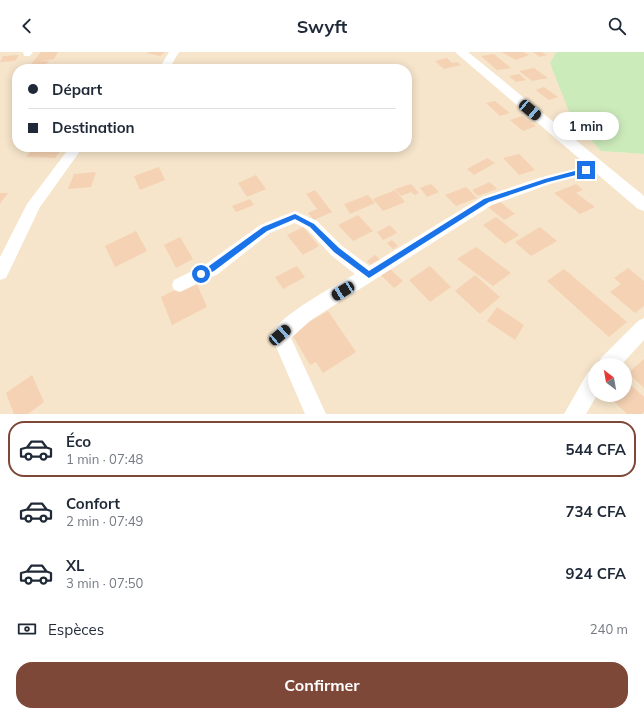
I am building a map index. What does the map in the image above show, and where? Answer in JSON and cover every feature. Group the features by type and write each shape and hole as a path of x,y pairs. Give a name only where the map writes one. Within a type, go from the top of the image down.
{"street":[{"path":"167,64 174,52"},
{"path":"461,52 644,205"},
{"path":"0,272 34,204 73,152"},
{"path":"316,414 280,335 305,314 486,200 547,180 599,167"},
{"path":"180,285 212,268 265,229 295,216 312,225 336,250 369,275"},
{"path":"615,358 644,327"},
{"path":"574,414 588,391"}],"shaded area":[{"path":"0,52 556,52 550,63 601,151 644,154 644,414 0,414"}],"green space":[{"path":"556,52 644,52 644,154 601,151 572,119 550,63"}],"building":[{"path":"41,52 58,52 54,59 39,61 49,61 46,64 31,64"},
{"path":"165,52 160,56 147,53"},
{"path":"501,52 524,52 529,55 516,60"},
{"path":"533,52 541,52 547,55 540,57"},
{"path":"494,54 511,68 497,70 481,56"},
{"path":"19,55 15,61 0,62 3,56"},
{"path":"447,58 452,63 457,62 461,65 444,69 435,61"},
{"path":"534,68 548,78 532,81 519,71"},
{"path":"519,74 526,80 516,82 509,76"},
{"path":"544,87 558,97 549,100 535,90"},
{"path":"495,101 510,113 500,116 486,103"},
{"path":"522,116 536,126 523,131 510,120"},
{"path":"30,152 59,152 55,158 26,157"},
{"path":"519,154 535,170 519,175 503,158"},
{"path":"487,158 495,163 474,175 467,169"},
{"path":"159,167 165,180 140,190 134,176"},
{"path":"96,172 91,187 68,189 74,174"},
{"path":"256,175 266,189 247,197 238,183"},
{"path":"490,182 497,189 478,196 472,190"},
{"path":"411,184 419,193 415,195 411,192 401,196 395,189"},
{"path":"431,184 439,192 427,197 420,188"},
{"path":"576,184 583,190 576,193 595,207 580,214 554,193"},
{"path":"466,187 477,198 456,206 445,195"},
{"path":"315,190 332,212 314,220 308,213 317,209 306,194"},
{"path":"395,190 405,202 383,211 373,199"},
{"path":"0,193 8,193 0,204"},
{"path":"368,195 375,203 350,214 344,204"},
{"path":"250,199 254,205 236,212 232,206"},
{"path":"499,201 515,214 504,220 488,207"},
{"path":"358,215 373,231 353,241 338,225"},
{"path":"496,217 519,235 505,244 483,225"},
{"path":"390,225 397,233 383,240 377,232"},
{"path":"303,227 319,246 303,255 287,235"},
{"path":"540,227 557,241 531,256 515,242"},
{"path":"136,231 147,251 115,267 105,246"},
{"path":"180,237 193,259 176,268 164,245"},
{"path":"392,240 398,246 393,249 387,243"},
{"path":"476,247 511,273 493,286 457,259"},
{"path":"375,255 403,281 394,288 367,261"},
{"path":"297,266 305,277 283,289 275,277"},
{"path":"430,266 451,287 430,302 409,280"},
{"path":"628,268 644,281 644,306 635,313 610,292 621,284 614,278"},
{"path":"564,269 627,322 609,337 547,281"},
{"path":"475,275 500,297 480,314 455,291"},
{"path":"195,280 207,307 172,325 161,297"},
{"path":"497,307 524,325 515,340 487,321"},
{"path":"328,311 356,352 323,373 316,362 310,365 291,333"},
{"path":"644,359 644,388 632,377 632,370"},
{"path":"32,375 44,402 28,414 14,414 6,393"},
{"path":"632,386 644,397 644,412 642,414 627,414 614,402 632,402"}],"route":[{"path":"201,274 212,268 265,229 295,216 312,225 336,250 369,275 486,200 547,180 586,170"}]}
